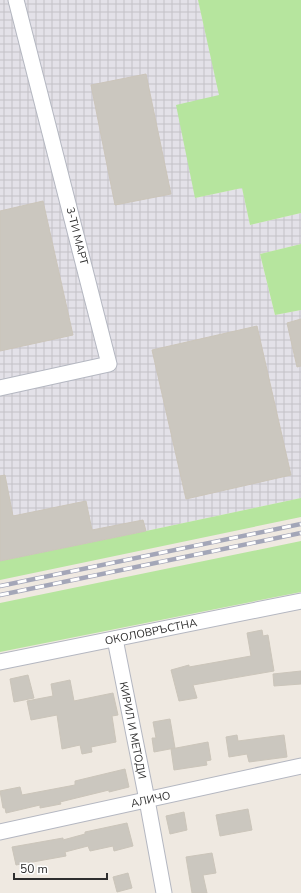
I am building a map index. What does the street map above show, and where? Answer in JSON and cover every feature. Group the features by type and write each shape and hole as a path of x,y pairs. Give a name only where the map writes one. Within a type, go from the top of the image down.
{"street":[{"name":"3-ТИ МАРТ","path":"0,388 109,364 16,0"},
{"name":"ОКОЛОВРЪСТНА","path":"0,662 301,601"},
{"name":"КИРИЛ И МЕТОДИ","path":"115,638 164,893"},
{"name":"АЛИЧО","path":"0,832 301,766"}],"shaded area":[{"path":"0,0 198,0 220,96 195,198 242,188 250,225 301,213 301,244 260,254 275,315 301,310 301,498 0,561"}],"green space":[{"path":"198,0 301,0 301,213 250,225 242,188 195,198 176,105 219,95"},
{"path":"301,244 301,310 275,315 260,254"},
{"path":"301,498 301,517 0,580 0,561"},
{"path":"301,541 301,592 0,652 0,603"}],"building":[{"path":"146,74 171,194 115,205 91,85"},
{"path":"43,201 73,335 0,351 0,211"},
{"path":"301,319 301,366 297,367 287,323"},
{"path":"257,326 291,475 186,499 152,350"},
{"path":"5,475 13,516 86,501 92,530 143,520 146,531 0,561 0,476"},
{"path":"262,630 263,636 268,635 274,671 193,685 197,698 179,701 171,670 189,665 189,667 251,656 247,633"},
{"path":"301,671 301,684 274,686 273,674"},
{"path":"28,675 34,698 14,702 10,679"},
{"path":"70,680 74,701 113,693 118,715 112,716 116,742 91,747 92,752 82,754 80,745 62,749 57,715 31,720 27,701 53,696 51,684"},
{"path":"170,719 175,748 154,752 152,738 156,738 153,722"},
{"path":"237,735 238,741 284,735 287,757 249,762 247,754 229,757 226,737"},
{"path":"208,742 211,760 206,761 207,765 174,770 171,749"},
{"path":"125,769 129,787 109,792 109,790 60,802 61,804 40,808 40,805 6,813 5,808 3,808 0,791 20,787 22,795 75,785 75,781"},
{"path":"248,809 252,830 220,836 216,815"},
{"path":"184,812 187,830 170,834 166,816"},
{"path":"127,823 133,846 114,851 113,846 90,851 88,846 65,852 66,856 16,865 12,847 63,838 63,840 85,834 85,832"},
{"path":"212,853 216,873 203,875 207,893 192,893 186,857"},
{"path":"128,873 132,888 117,892 113,877"}],"railway":[{"path":"0,586 301,524"},
{"path":"0,595 301,533"}]}
